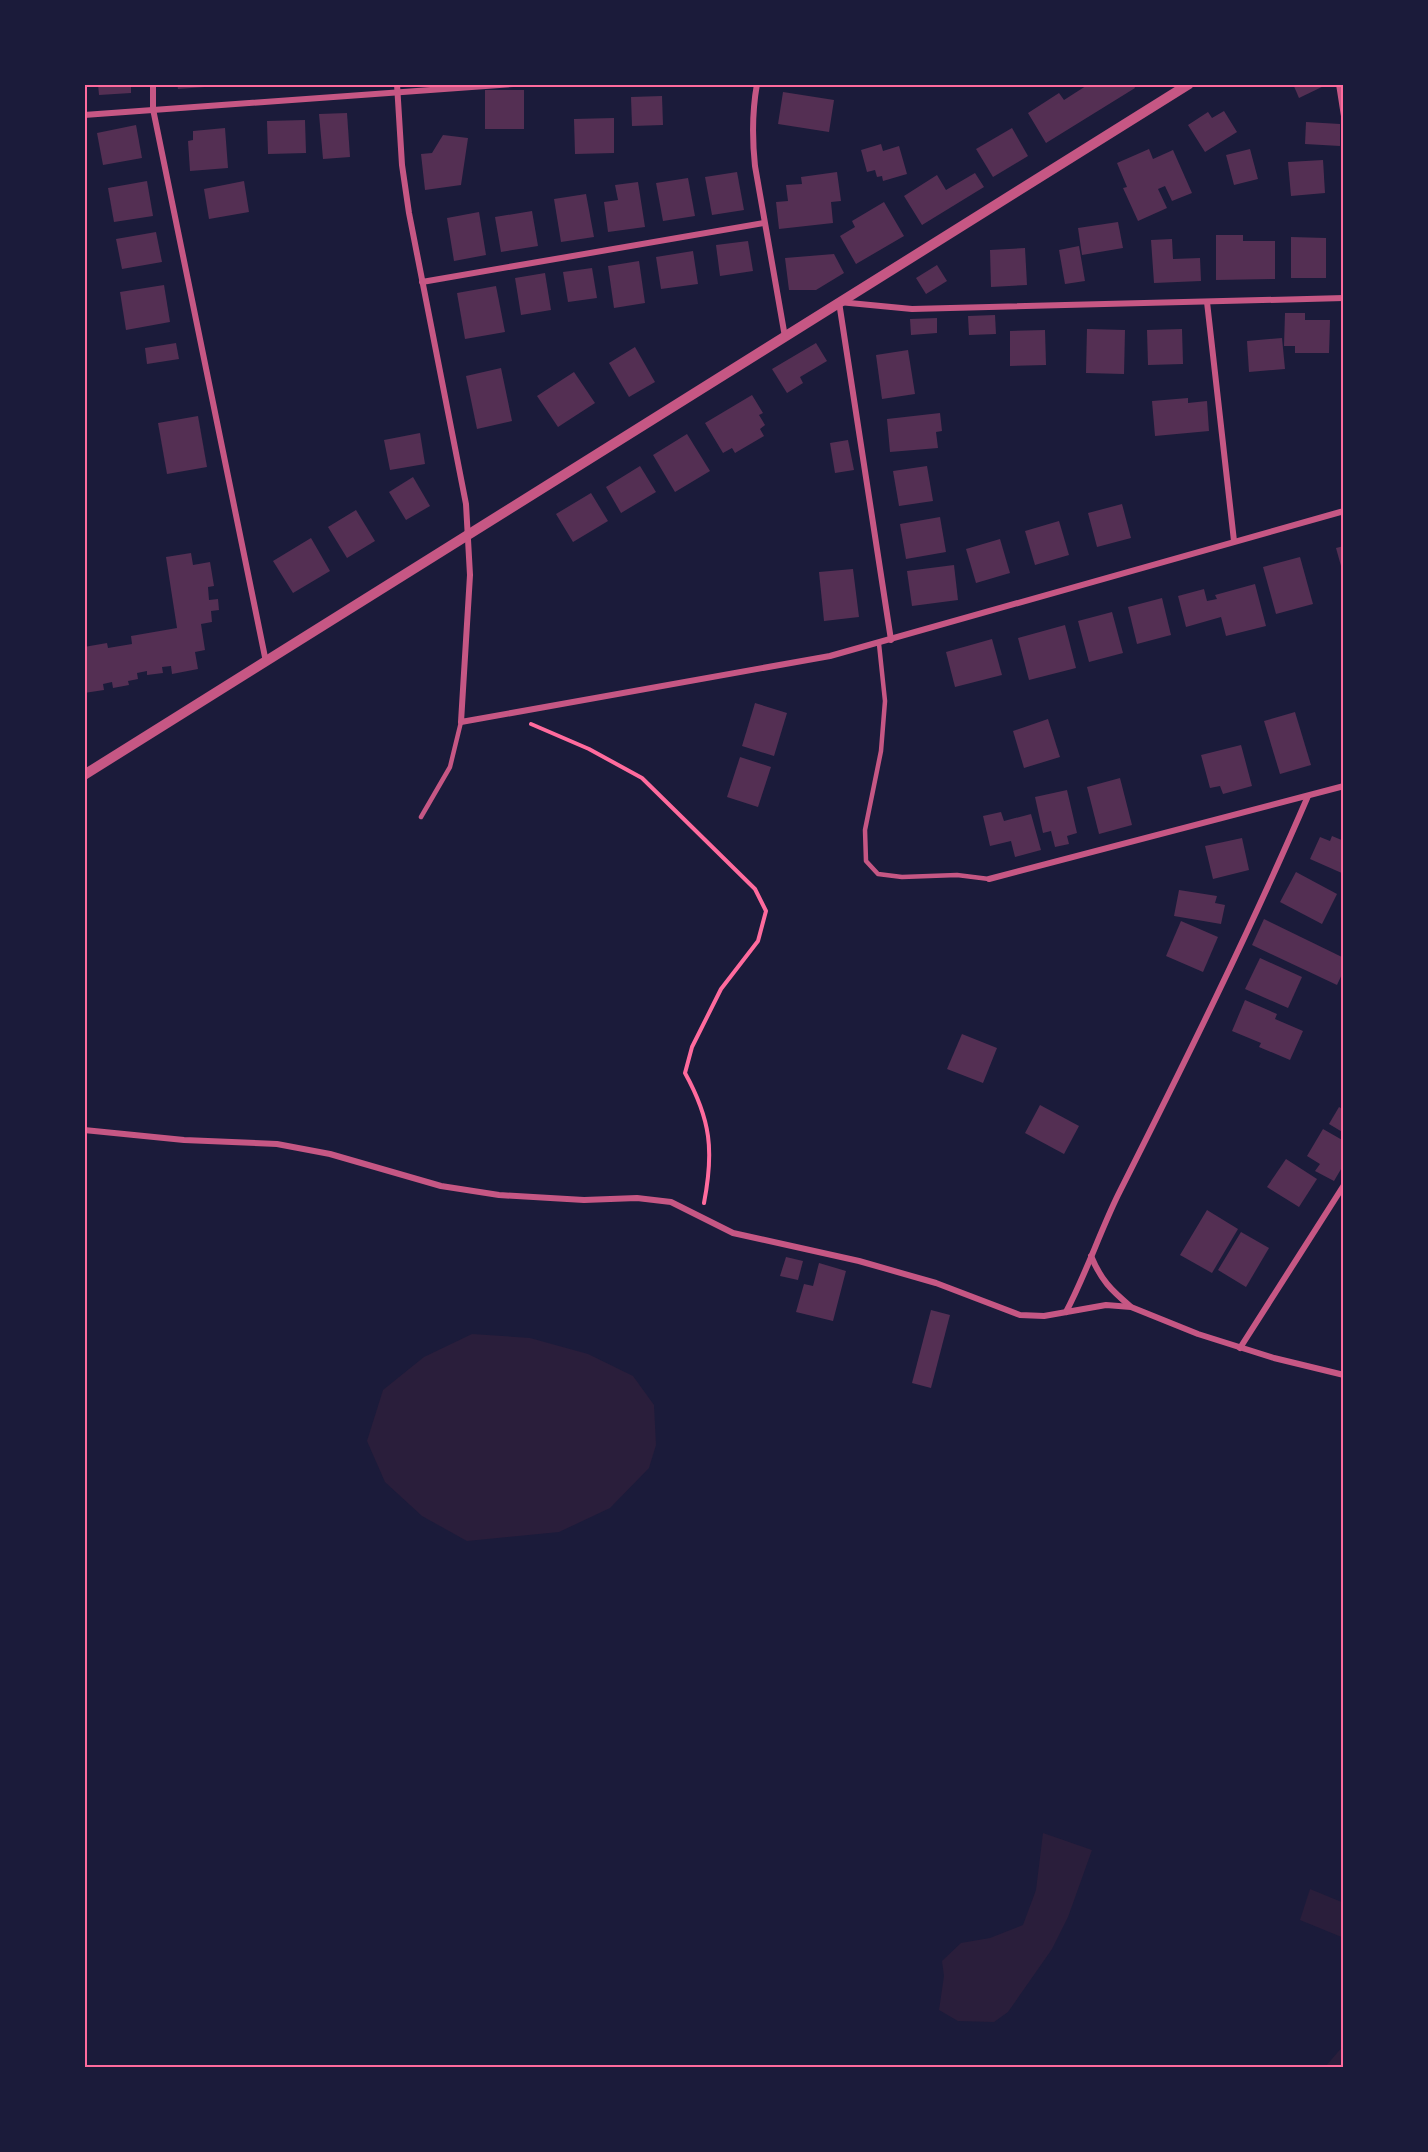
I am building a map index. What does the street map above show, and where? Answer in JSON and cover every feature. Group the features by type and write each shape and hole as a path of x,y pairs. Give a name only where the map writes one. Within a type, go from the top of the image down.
{"street":[{"path":"153,84 153,109 266,662"},
{"path":"84,115 397,88 513,84"},
{"path":"756,84 752,138 764,223 785,337"},
{"path":"84,775 1189,84"},
{"path":"1339,84 1344,116"},
{"path":"397,88 402,165 422,282 466,504 470,575 461,722 830,656 1344,511"},
{"path":"422,282 764,223"},
{"path":"839,302 912,309 1344,298"},
{"path":"839,302 891,640"},
{"path":"1207,302 1234,542"},
{"path":"988,879 1344,786"},
{"path":"1066,1312 1080,1285 1109,1214 1172,1086 1308,796"},
{"path":"84,1130 184,1140 277,1144 330,1154 441,1186 499,1195 584,1200 637,1198 671,1202 733,1233 859,1261 936,1283 1020,1315 1044,1316 1106,1305 1131,1306"},
{"path":"1240,1348 1344,1185"},
{"path":"1091,1257 1098,1275 1110,1290 1131,1306 1198,1334 1240,1348 1344,1375"}],"lane":[{"path":"879,644 885,701 881,752 865,830 866,861 878,874 902,877 957,875 988,879"},
{"path":"421,817 450,767 461,722"}],"path":[{"path":"506,714 589,749 642,778 755,889 766,912 758,941 721,989 692,1047 685,1073 699,1098 709,1135 710,1172 702,1219"}],"shaded area":[{"path":"472,1334 530,1338 588,1354 633,1376 654,1405 656,1445 649,1468 610,1508 559,1532 467,1541 422,1516 385,1482 367,1441 383,1390 424,1357"},
{"path":"1043,1833 1092,1850 1068,1917 1052,1949 1008,2012 994,2022 958,2021 939,2010 944,1976 942,1961 961,1943 990,1938 1023,1925 1036,1890"},
{"path":"1310,1889 1344,1903 1344,1938 1300,1920"},
{"path":"1344,2045 1344,2068 1325,2068 1325,2067"}],"building":[{"path":"98,84 131,84 131,93 99,95"},
{"path":"177,84 218,84 218,86 178,89"},
{"path":"1089,84 1133,84 1135,88 1046,143 1028,113 1059,93 1064,100"},
{"path":"1293,84 1328,84 1299,98"},
{"path":"485,90 524,90 524,129 485,129"},
{"path":"783,92 834,100 829,132 778,124"},
{"path":"662,96 663,125 632,126 631,97"},
{"path":"1224,111 1237,132 1205,152 1188,125 1208,112 1212,118"},
{"path":"347,113 350,157 323,159 319,114"},
{"path":"614,118 614,153 575,154 574,119"},
{"path":"305,120 306,153 268,154 267,121"},
{"path":"1306,122 1340,124 1340,146 1305,144"},
{"path":"136,125 142,158 103,165 97,133"},
{"path":"225,128 228,168 190,171 188,141 193,140 193,131"},
{"path":"1012,128 1028,156 993,177 976,149"},
{"path":"443,135 468,138 461,185 425,190 421,154 432,153"},
{"path":"881,144 883,151 899,146 907,174 883,181 882,176 877,177 875,170 867,172 861,150"},
{"path":"1149,149 1153,159 1173,150 1192,193 1172,201 1165,186 1158,189 1167,208 1138,221 1123,188 1127,187 1117,163"},
{"path":"1250,149 1258,179 1234,185 1226,155"},
{"path":"1323,160 1325,193 1291,196 1288,162"},
{"path":"737,172 744,210 712,215 705,177"},
{"path":"837,172 841,201 831,202 833,223 779,229 776,202 788,201 786,185 802,184 801,177"},
{"path":"975,173 984,187 922,225 904,196 937,175 946,190"},
{"path":"688,178 695,216 663,221 656,183"},
{"path":"147,181 153,216 114,222 108,188"},
{"path":"244,181 249,212 209,219 204,189"},
{"path":"638,182 645,227 608,232 604,202 618,200 615,185"},
{"path":"586,194 594,237 561,242 554,199"},
{"path":"884,202 904,236 856,264 840,236 855,227 852,221"},
{"path":"532,211 538,246 501,252 495,217"},
{"path":"479,212 486,255 454,261 447,218"},
{"path":"1118,222 1123,248 1082,255 1078,228"},
{"path":"156,232 162,262 122,269 116,239"},
{"path":"1216,235 1243,235 1243,241 1275,241 1275,279 1216,280"},
{"path":"1291,237 1326,238 1326,278 1291,278"},
{"path":"1172,239 1173,259 1200,258 1201,281 1154,283 1151,240"},
{"path":"748,241 753,271 720,276 716,245"},
{"path":"1079,246 1085,281 1065,284 1059,250"},
{"path":"1025,248 1027,285 991,287 990,250"},
{"path":"693,251 698,284 661,289 656,257"},
{"path":"834,254 844,273 816,290 789,290 785,258"},
{"path":"639,261 645,303 614,308 608,266"},
{"path":"937,265 947,281 926,294 916,278"},
{"path":"592,268 597,298 568,302 563,272"},
{"path":"545,273 551,310 521,315 515,278"},
{"path":"164,285 170,322 126,330 120,292"},
{"path":"496,286 505,332 465,339 457,293"},
{"path":"1285,313 1305,313 1305,320 1330,320 1329,353 1295,353 1295,346 1284,346"},
{"path":"995,315 996,334 969,335 968,316"},
{"path":"937,318 937,333 911,335 910,319"},
{"path":"1087,329 1125,330 1124,374 1086,373"},
{"path":"1182,329 1183,364 1148,365 1147,330"},
{"path":"1045,330 1046,365 1010,366 1010,331"},
{"path":"1282,338 1285,369 1249,372 1247,341"},
{"path":"176,343 179,359 147,364 145,348"},
{"path":"816,343 827,361 800,377 803,383 787,393 772,369"},
{"path":"635,347 655,382 629,397 609,363"},
{"path":"908,350 915,394 882,399 876,355"},
{"path":"501,368 512,421 477,429 466,376"},
{"path":"574,372 595,403 558,427 537,396"},
{"path":"752,395 763,413 759,415 765,425 760,429 764,436 735,453 732,448 723,453 705,423"},
{"path":"1188,398 1188,403 1207,401 1209,431 1155,436 1152,401"},
{"path":"940,413 942,431 936,432 938,448 890,452 887,419"},
{"path":"198,416 207,467 167,474 158,423"},
{"path":"420,433 425,464 390,470 384,440"},
{"path":"687,434 710,471 675,492 653,455"},
{"path":"848,440 854,470 835,473 830,443"},
{"path":"640,466 656,492 621,513 606,487"},
{"path":"927,466 933,501 899,506 893,471"},
{"path":"413,477 430,506 406,520 389,492"},
{"path":"591,493 608,521 573,542 556,514"},
{"path":"1122,504 1131,538 1097,547 1088,513"},
{"path":"356,510 375,541 347,558 328,527"},
{"path":"940,517 946,552 906,559 900,524"},
{"path":"1059,521 1069,555 1035,565 1025,531"},
{"path":"311,538 330,571 293,593 273,561"},
{"path":"1000,539 1010,573 976,583 966,549"},
{"path":"1344,546 1344,573 1343,573 1336,548"},
{"path":"191,553 193,565 210,562 214,586 208,587 209,600 218,599 219,610 211,611 212,622 201,624 205,650 195,652 198,669 172,674 171,666 162,667 163,673 147,675 147,671 137,673 138,679 128,681 129,685 113,688 112,682 103,684 104,690 84,693 84,647 107,643 108,648 132,644 131,636 177,628 166,557"},
{"path":"1300,557 1313,604 1276,614 1263,567"},
{"path":"954,565 958,600 912,606 907,571"},
{"path":"853,569 859,617 824,621 819,572"},
{"path":"1255,584 1266,626 1226,636 1221,617 1186,627 1178,596 1204,589 1207,601 1217,599 1215,595"},
{"path":"1162,598 1171,635 1137,644 1128,607"},
{"path":"1112,612 1123,653 1089,662 1078,621"},
{"path":"1065,625 1076,668 1029,680 1018,638"},
{"path":"992,639 1002,675 955,687 946,652"},
{"path":"755,703 787,713 774,756 742,746"},
{"path":"1295,712 1311,765 1280,774 1264,721"},
{"path":"1048,719 1060,757 1024,768 1013,731"},
{"path":"1241,745 1252,786 1223,794 1220,786 1210,788 1201,755"},
{"path":"740,757 771,767 758,807 727,797"},
{"path":"1120,778 1132,825 1099,834 1087,787"},
{"path":"1067,790 1077,833 1067,836 1069,844 1055,847 1051,831 1043,833 1035,797"},
{"path":"1001,812 1004,821 1031,814 1041,850 1015,857 1011,841 990,846 983,816"},
{"path":"1332,836 1344,841 1344,874 1310,859 1320,837 1330,841"},
{"path":"1242,838 1249,870 1213,879 1205,846"},
{"path":"1296,872 1337,894 1322,924 1280,902"},
{"path":"1179,890 1217,896 1215,903 1225,905 1221,924 1174,916"},
{"path":"1264,919 1344,958 1344,970 1337,985 1252,945"},
{"path":"1181,921 1218,937 1203,972 1166,956"},
{"path":"1260,958 1302,977 1288,1008 1245,989"},
{"path":"1245,1000 1277,1014 1275,1019 1303,1031 1290,1060 1259,1047 1261,1043 1232,1031"},
{"path":"962,1034 997,1048 983,1083 947,1069"},
{"path":"1040,1105 1079,1126 1064,1154 1025,1133"},
{"path":"1339,1107 1344,1110 1344,1133 1329,1124"},
{"path":"1323,1129 1344,1141 1344,1164 1334,1181 1315,1171 1320,1164 1307,1156"},
{"path":"1286,1159 1317,1179 1299,1207 1267,1187"},
{"path":"1207,1210 1238,1229 1212,1273 1180,1255"},
{"path":"1241,1232 1269,1248 1246,1287 1218,1270"},
{"path":"786,1257 803,1261 798,1280 780,1276"},
{"path":"819,1263 846,1271 833,1321 796,1312 804,1284 813,1286"},
{"path":"931,1310 950,1315 931,1388 912,1383"}]}
